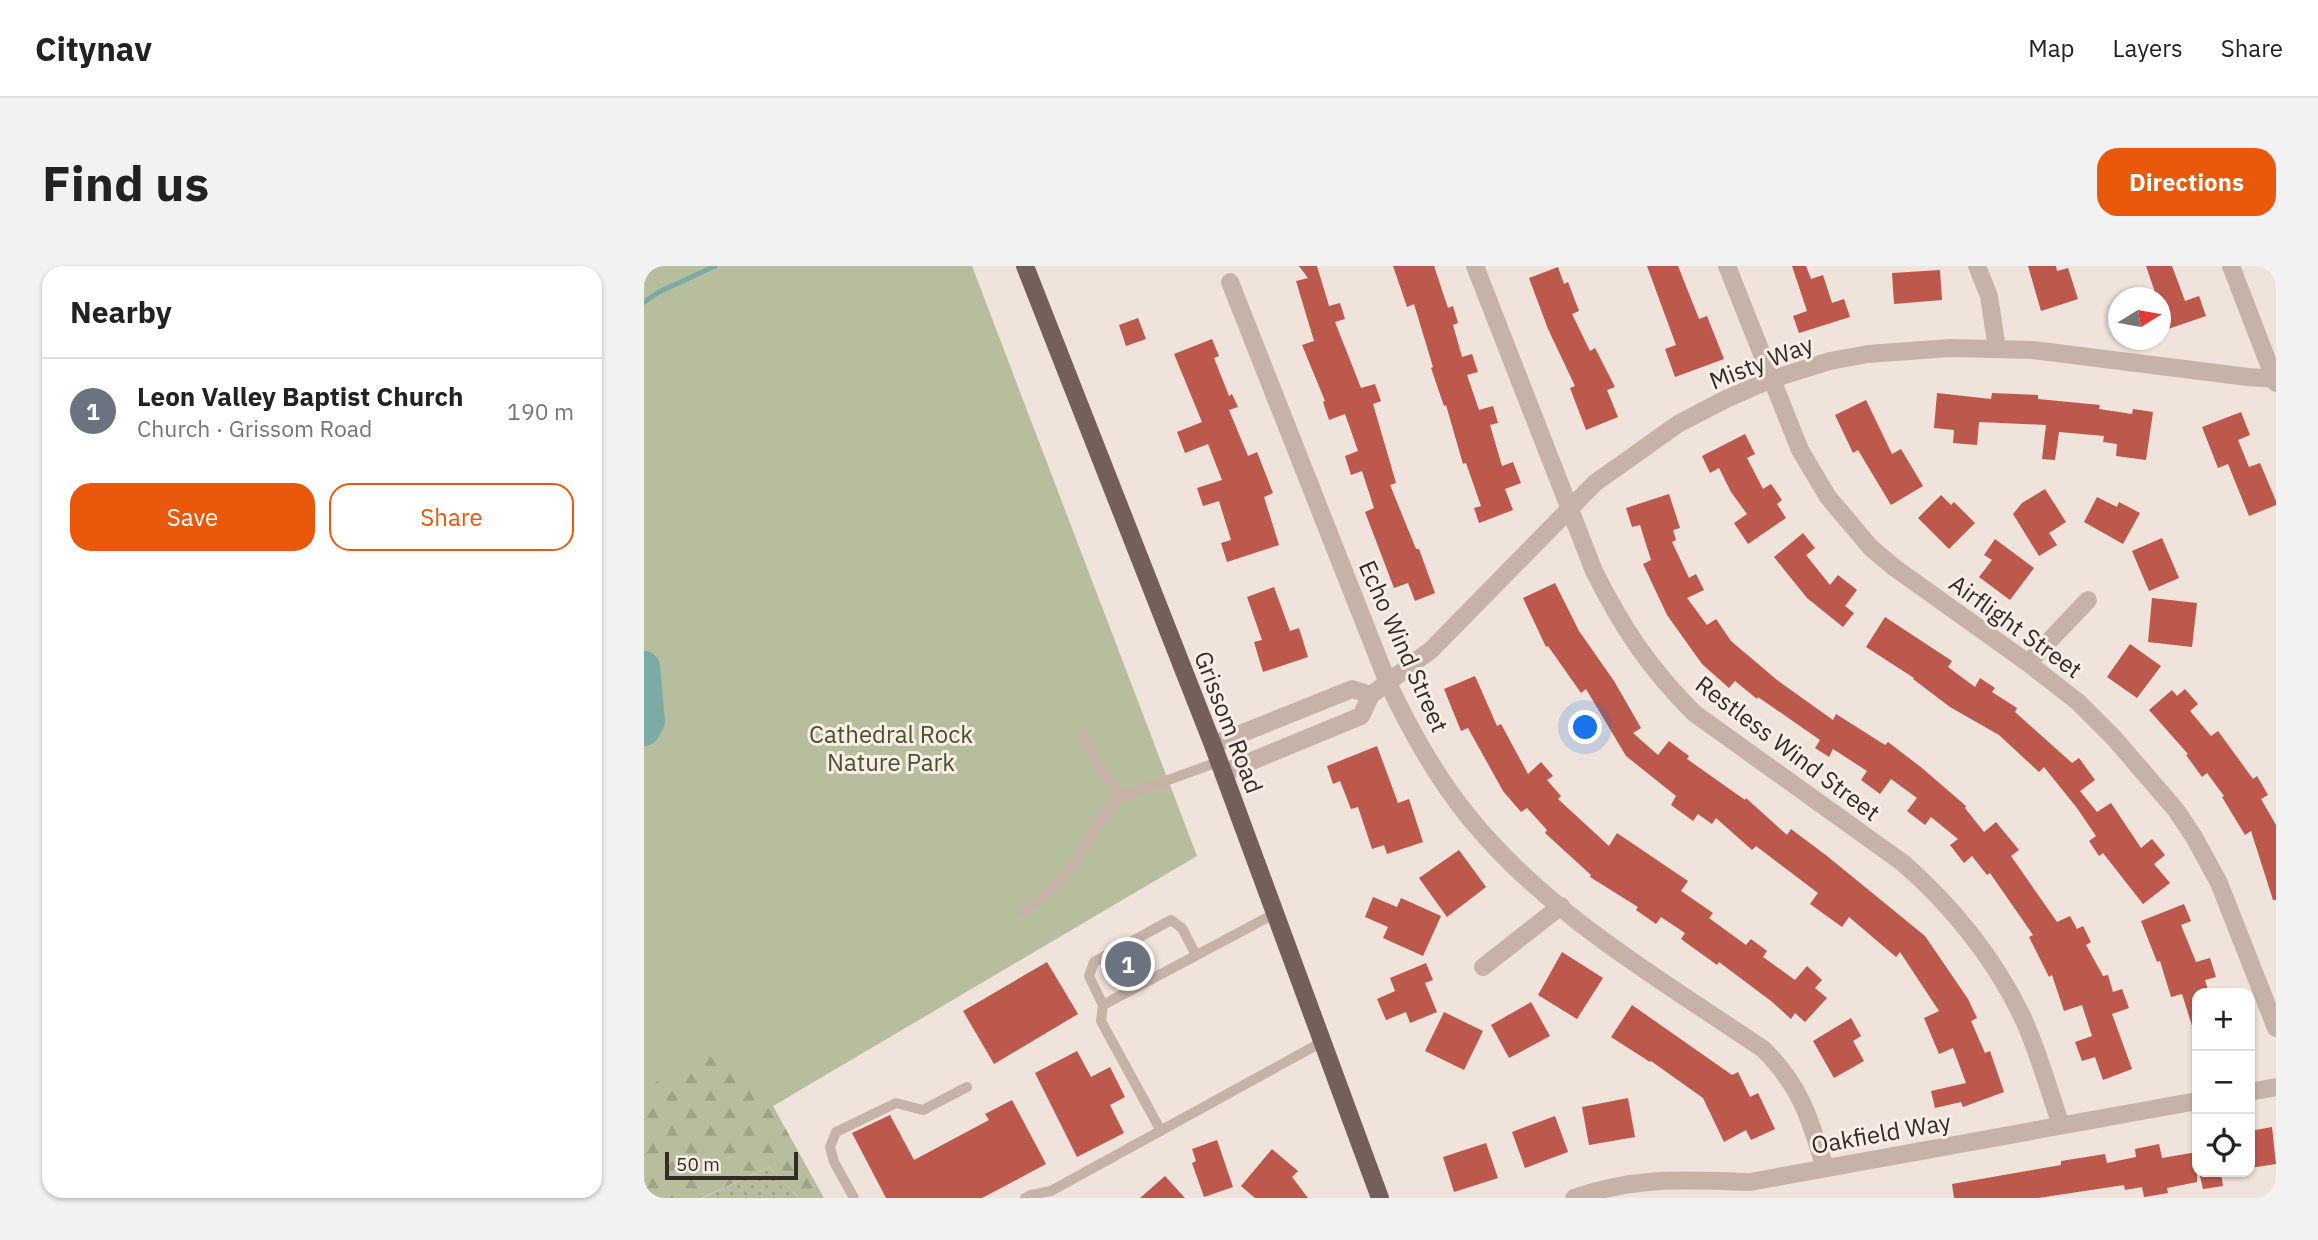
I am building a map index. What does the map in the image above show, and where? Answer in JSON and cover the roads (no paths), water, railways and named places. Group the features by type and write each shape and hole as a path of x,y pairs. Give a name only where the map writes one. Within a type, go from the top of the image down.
{"main road":[{"name":"Grissom Road","path":"1025,266 1218,760 1380,1198"}],"street":[{"name":"Restless Wind Street","path":"1475,266 1594,571 1616,615 1646,661 1694,713 1903,863 1931,888 1983,949 2022,1017 2061,1125"},
{"name":"Airflight Street","path":"1727,266 1805,458 1828,497 1850,524 1895,568 2078,702 2113,738 2182,819 2219,883 2276,1028"},
{"path":"1978,266 1989,296 1997,349"},
{"path":"2231,266 2276,381"},
{"name":"Echo Wind Street","path":"1230,282 1388,684 1406,722 1436,773 1468,816 1505,857 1561,906 1590,930 1763,1049 1782,1068 1804,1105 1825,1168"},
{"name":"Misty Way","path":"1218,760 1362,716 1371,695 1431,650 1595,482 1678,424 1772,379 1830,361 1868,354 1950,348 2032,350 2276,381"},
{"path":"2028,663 2088,600"},
{"path":"1218,760 1352,689 1371,695"},
{"path":"1483,967 1561,906"},
{"path":"2255,1091 2276,1087"},
{"name":"Oakfield Way","path":"1574,1198 1607,1187 1642,1181 1679,1179 1750,1182 2192,1102"}],"lane":[{"path":"1083,733 1095,760 1121,797"},
{"path":"1023,912 1056,886 1088,843 1108,807 1121,797 1218,760"},
{"path":"1103,1005 1274,914"},
{"path":"1161,1131 1101,1021 1103,1005 1089,976 1094,962 1171,920 1182,928 1196,956"},
{"path":"1024,1198 1051,1191 1322,1042"},
{"path":"854,1198 830,1147 836,1132 896,1103 923,1110 967,1087"}],"waterway":[{"path":"644,302 659,292 715,266"},
{"path":"644,667 649,721 644,730"}],"place":[{"name":"Leon Valley Baptist Church","path":"1128,964"}],"park label":[{"name":"Cathedral Rock Nature Park","path":"891,748"}]}
